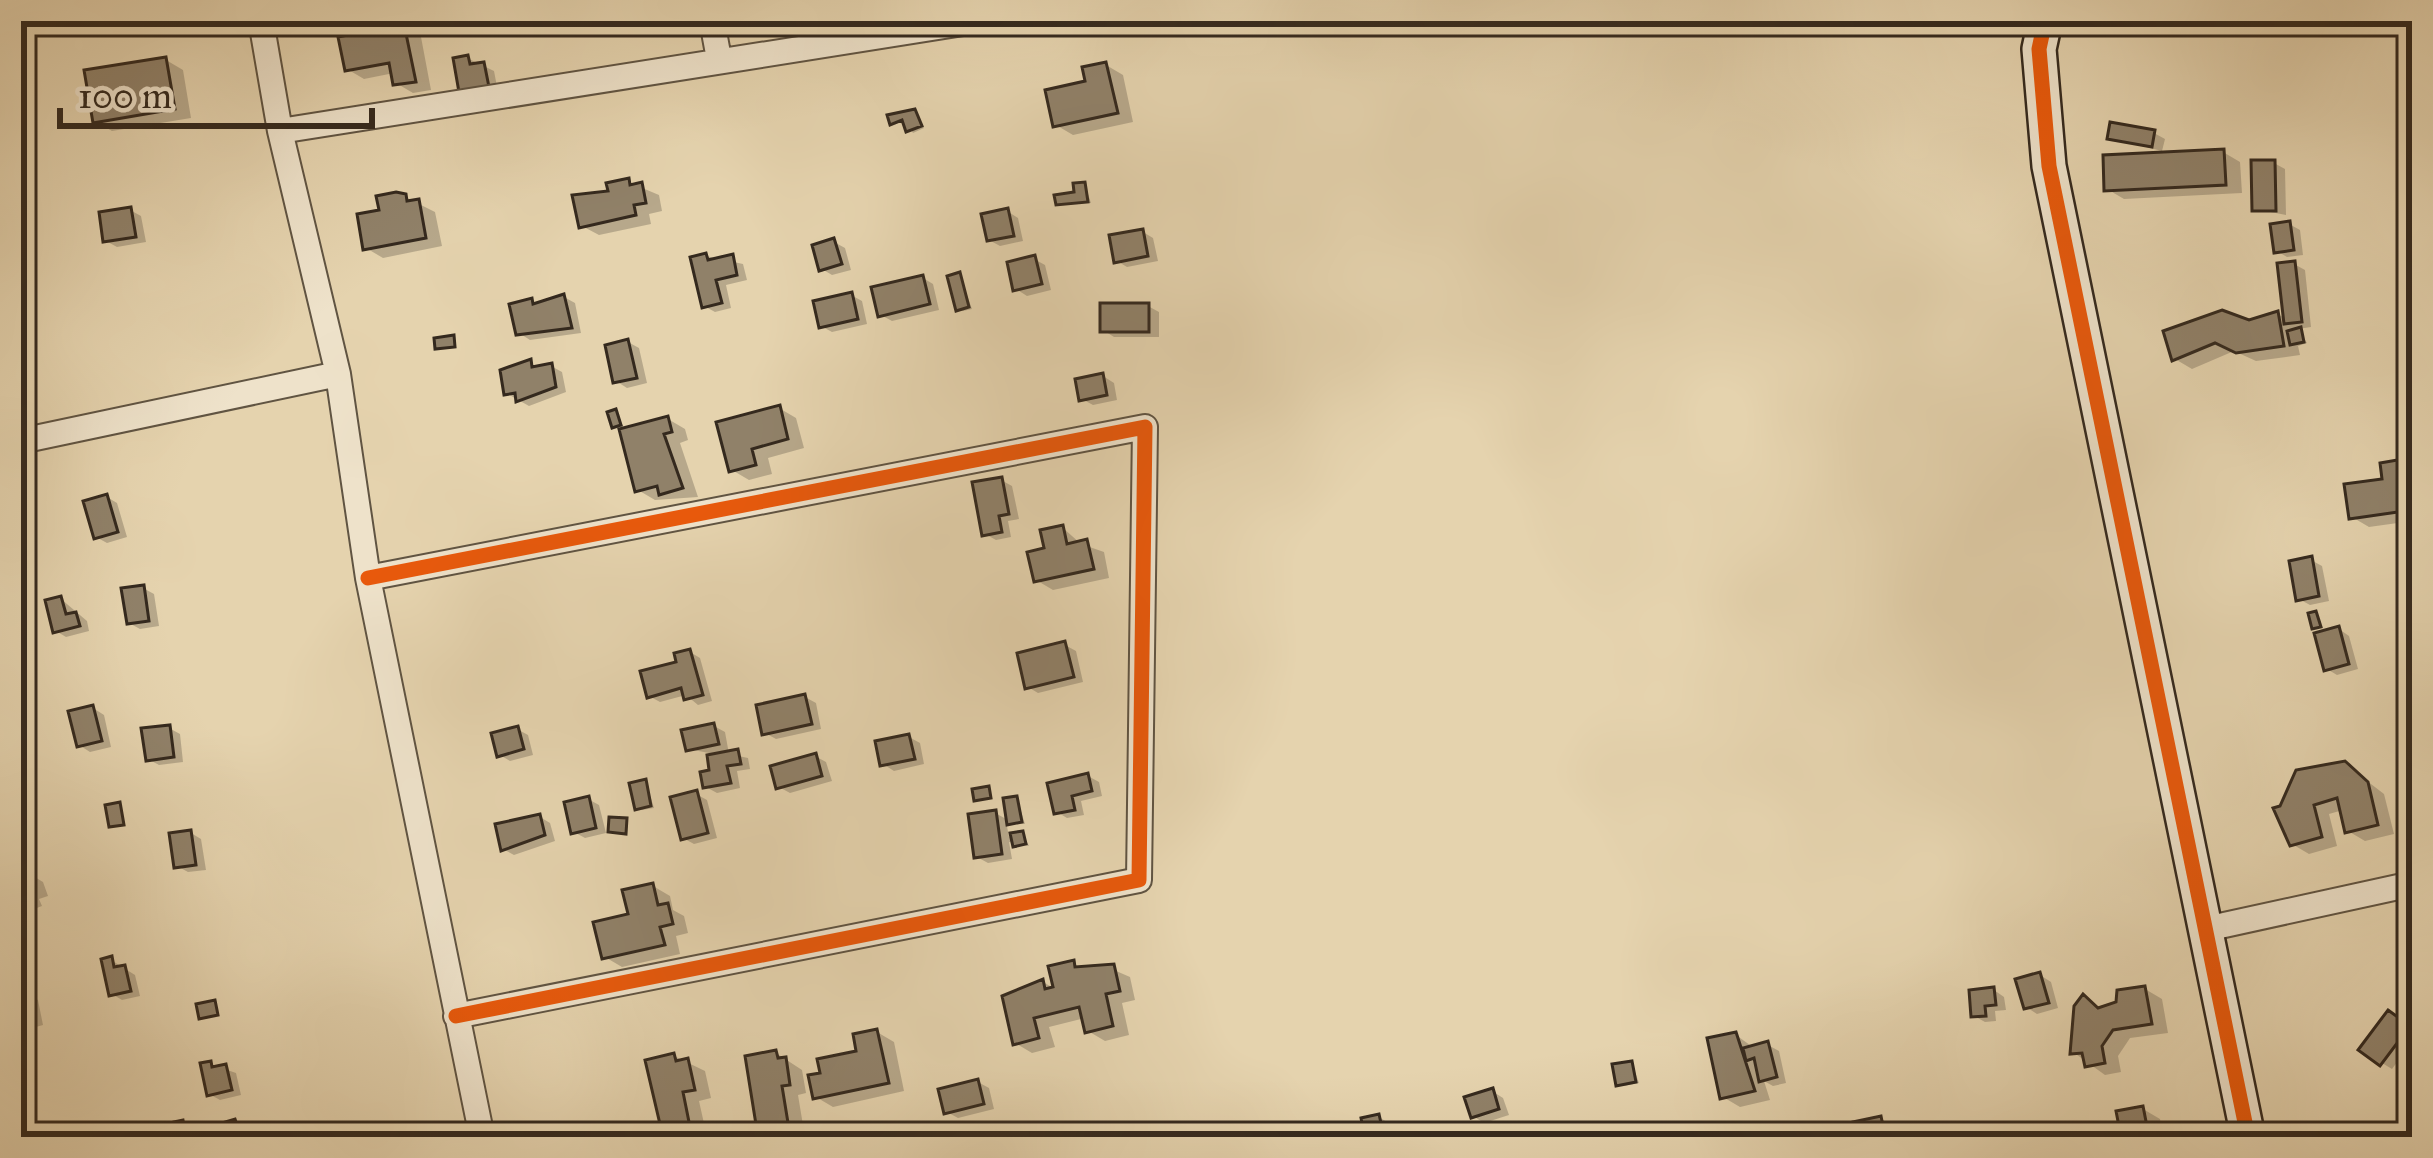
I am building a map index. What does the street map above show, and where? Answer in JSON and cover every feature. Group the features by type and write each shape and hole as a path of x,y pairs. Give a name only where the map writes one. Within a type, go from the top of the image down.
{"street":[{"path":"261,21 280,131 338,374 368,578 482,1137"},
{"path":"712,21 719,59"},
{"path":"280,131 976,21"},
{"path":"2045,21 2039,49 2049,166 2248,1137"},
{"path":"21,441 338,374"},
{"path":"368,578 1145,427 1139,880 456,1016"},
{"path":"2206,929 2412,884"}],"building":[{"path":"404,24 416,82 393,85 389,63 345,71 338,37"},
{"path":"468,55 470,64 484,62 490,92 460,98 453,58"},
{"path":"166,57 175,109 93,123 84,70"},
{"path":"1106,62 1118,113 1053,127 1045,90 1085,81 1082,67"},
{"path":"915,109 922,126 906,132 902,120 890,125 887,115"},
{"path":"2110,122 2155,130 2152,147 2107,139"},
{"path":"2224,149 2226,185 2104,191 2103,155"},
{"path":"2251,160 2275,160 2276,211 2252,211"},
{"path":"629,178 630,185 642,182 646,203 634,205 636,215 579,228 572,195 608,191 606,183"},
{"path":"1085,182 1088,202 1056,205 1054,195 1074,192 1073,183"},
{"path":"406,194 407,201 419,199 426,238 363,250 357,214 379,210 376,196"},
{"path":"131,207 136,237 103,242 99,212"},
{"path":"1008,208 1014,236 987,241 981,214"},
{"path":"2290,221 2294,250 2274,253 2270,224"},
{"path":"1143,229 1148,256 1114,263 1109,235"},
{"path":"834,238 842,264 819,271 812,245"},
{"path":"706,253 708,260 733,254 737,275 716,280 722,303 702,308 690,257"},
{"path":"1035,255 1042,284 1013,291 1007,262"},
{"path":"2295,261 2302,322 2284,324 2277,263"},
{"path":"960,272 969,307 956,311 947,276"},
{"path":"923,275 930,304 878,317 871,287"},
{"path":"852,292 858,319 819,328 813,301"},
{"path":"564,294 572,328 516,335 509,304 532,298 533,304"},
{"path":"1100,303 1149,303 1149,332 1100,332"},
{"path":"2222,310 2249,320 2278,311 2284,346 2236,353 2215,343 2172,361 2163,331"},
{"path":"2301,327 2304,342 2290,345 2287,331"},
{"path":"454,335 455,347 435,349 434,338"},
{"path":"628,339 637,378 613,383 605,345"},
{"path":"531,359 532,367 552,363 556,387 516,402 515,393 504,395 500,370"},
{"path":"1103,373 1107,395 1079,401 1075,379"},
{"path":"780,405 788,439 752,449 756,465 729,472 716,422"},
{"path":"616,409 621,425 612,428 607,412"},
{"path":"668,416 672,432 664,434 683,488 659,495 657,486 635,492 619,429"},
{"path":"2409,458 2412,510 2349,519 2344,484 2382,479 2380,463"},
{"path":"1002,477 1009,514 999,516 1002,532 982,536 972,482"},
{"path":"107,494 118,532 94,539 83,501"},
{"path":"1063,525 1067,544 1087,539 1094,569 1034,582 1027,552 1044,548 1040,530"},
{"path":"2312,556 2319,596 2296,601 2289,561"},
{"path":"144,585 149,621 127,624 121,588"},
{"path":"61,596 66,614 76,612 80,626 53,633 45,600"},
{"path":"2316,611 2321,627 2312,629 2308,613"},
{"path":"2339,626 2349,664 2324,671 2314,633"},
{"path":"1065,641 1074,677 1025,689 1017,653"},
{"path":"690,649 703,695 684,700 681,688 647,698 640,671 676,662 674,653"},
{"path":"805,694 812,724 762,735 756,705"},
{"path":"93,705 102,741 77,747 68,711"},
{"path":"714,723 719,744 686,751 681,730"},
{"path":"170,725 174,757 146,761 141,728"},
{"path":"518,726 524,749 497,757 491,733"},
{"path":"909,734 915,759 880,766 875,741"},
{"path":"738,749 741,764 727,766 731,783 703,788 700,772 709,770 707,755"},
{"path":"816,753 822,776 776,789 770,766"},
{"path":"2345,761 2368,782 2378,825 2345,833 2337,798 2314,805 2322,837 2290,846 2273,808 2280,806 2296,770"},
{"path":"1088,773 1092,791 1072,796 1075,810 1054,814 1047,783"},
{"path":"2412,773 2412,809 2409,810 2402,775"},
{"path":"646,779 651,806 635,810 629,783"},
{"path":"989,786 991,798 974,801 972,789"},
{"path":"697,790 708,833 681,840 670,797"},
{"path":"589,796 596,828 571,834 564,802"},
{"path":"1017,796 1022,822 1007,825 1003,798"},
{"path":"120,802 124,825 109,827 105,805"},
{"path":"996,810 1002,854 974,858 968,814"},
{"path":"540,814 545,835 501,851 495,824"},
{"path":"609,817 627,818 626,834 608,832"},
{"path":"191,830 196,865 174,868 169,833"},
{"path":"1023,831 1026,844 1013,847 1010,833"},
{"path":"27,869 33,887 21,899 21,871"},
{"path":"653,883 658,905 668,903 673,924 660,927 665,945 602,959 593,922 628,914 622,890"},
{"path":"112,956 114,967 125,965 131,991 109,996 101,959"},
{"path":"1074,960 1075,967 1114,964 1120,991 1106,994 1113,1026 1085,1033 1079,1007 1034,1018 1039,1038 1013,1045 1002,996 1043,979 1045,989 1053,987 1048,966"},
{"path":"2040,972 2049,1003 2024,1009 2015,979"},
{"path":"2145,986 2152,1024 2113,1030 2102,1046 2105,1063 2085,1067 2082,1053 2070,1054 2074,1006 2083,994 2098,1008 2116,1002 2117,990"},
{"path":"1994,987 1996,1005 1985,1006 1986,1016 1971,1017 1969,990"},
{"path":"27,991 34,1020 21,1023 21,992"},
{"path":"215,1000 218,1015 199,1019 196,1004"},
{"path":"2388,1010 2410,1026 2380,1066 2358,1050"},
{"path":"877,1029 889,1083 813,1099 808,1075 820,1073 817,1059 856,1051 853,1034"},
{"path":"1736,1032 1755,1091 1720,1099 1707,1038"},
{"path":"1768,1041 1777,1077 1759,1082 1754,1058 1746,1061 1743,1048"},
{"path":"776,1050 778,1058 786,1057 790,1085 782,1086 790,1135 758,1137 745,1056"},
{"path":"674,1053 676,1061 688,1058 695,1090 683,1092 692,1137 663,1137 645,1060"},
{"path":"211,1061 212,1067 226,1064 232,1090 207,1096 200,1063"},
{"path":"1632,1061 1636,1082 1616,1086 1612,1064"},
{"path":"978,1079 984,1104 944,1114 938,1089"},
{"path":"1493,1088 1499,1109 1471,1118 1464,1097"},
{"path":"2143,1106 2149,1137 2121,1137 2116,1111"},
{"path":"1379,1114 1384,1137 1365,1137 1361,1118"},
{"path":"1881,1116 1885,1136 1856,1137 1853,1122"},
{"path":"235,1119 241,1137 219,1137 215,1125"},
{"path":"183,1120 186,1136 177,1137 174,1122"},
{"path":"1314,1125 1316,1137 1288,1137 1287,1132"},
{"path":"1750,1125 1752,1132 1778,1126 1781,1137 1712,1137"},
{"path":"1842,1125 1845,1137 1819,1137 1817,1131"}],"cycle path":[{"path":"2045,21 2039,49 2049,166 2248,1137"},
{"path":"368,578 1145,427 1139,880 456,1016"}]}
